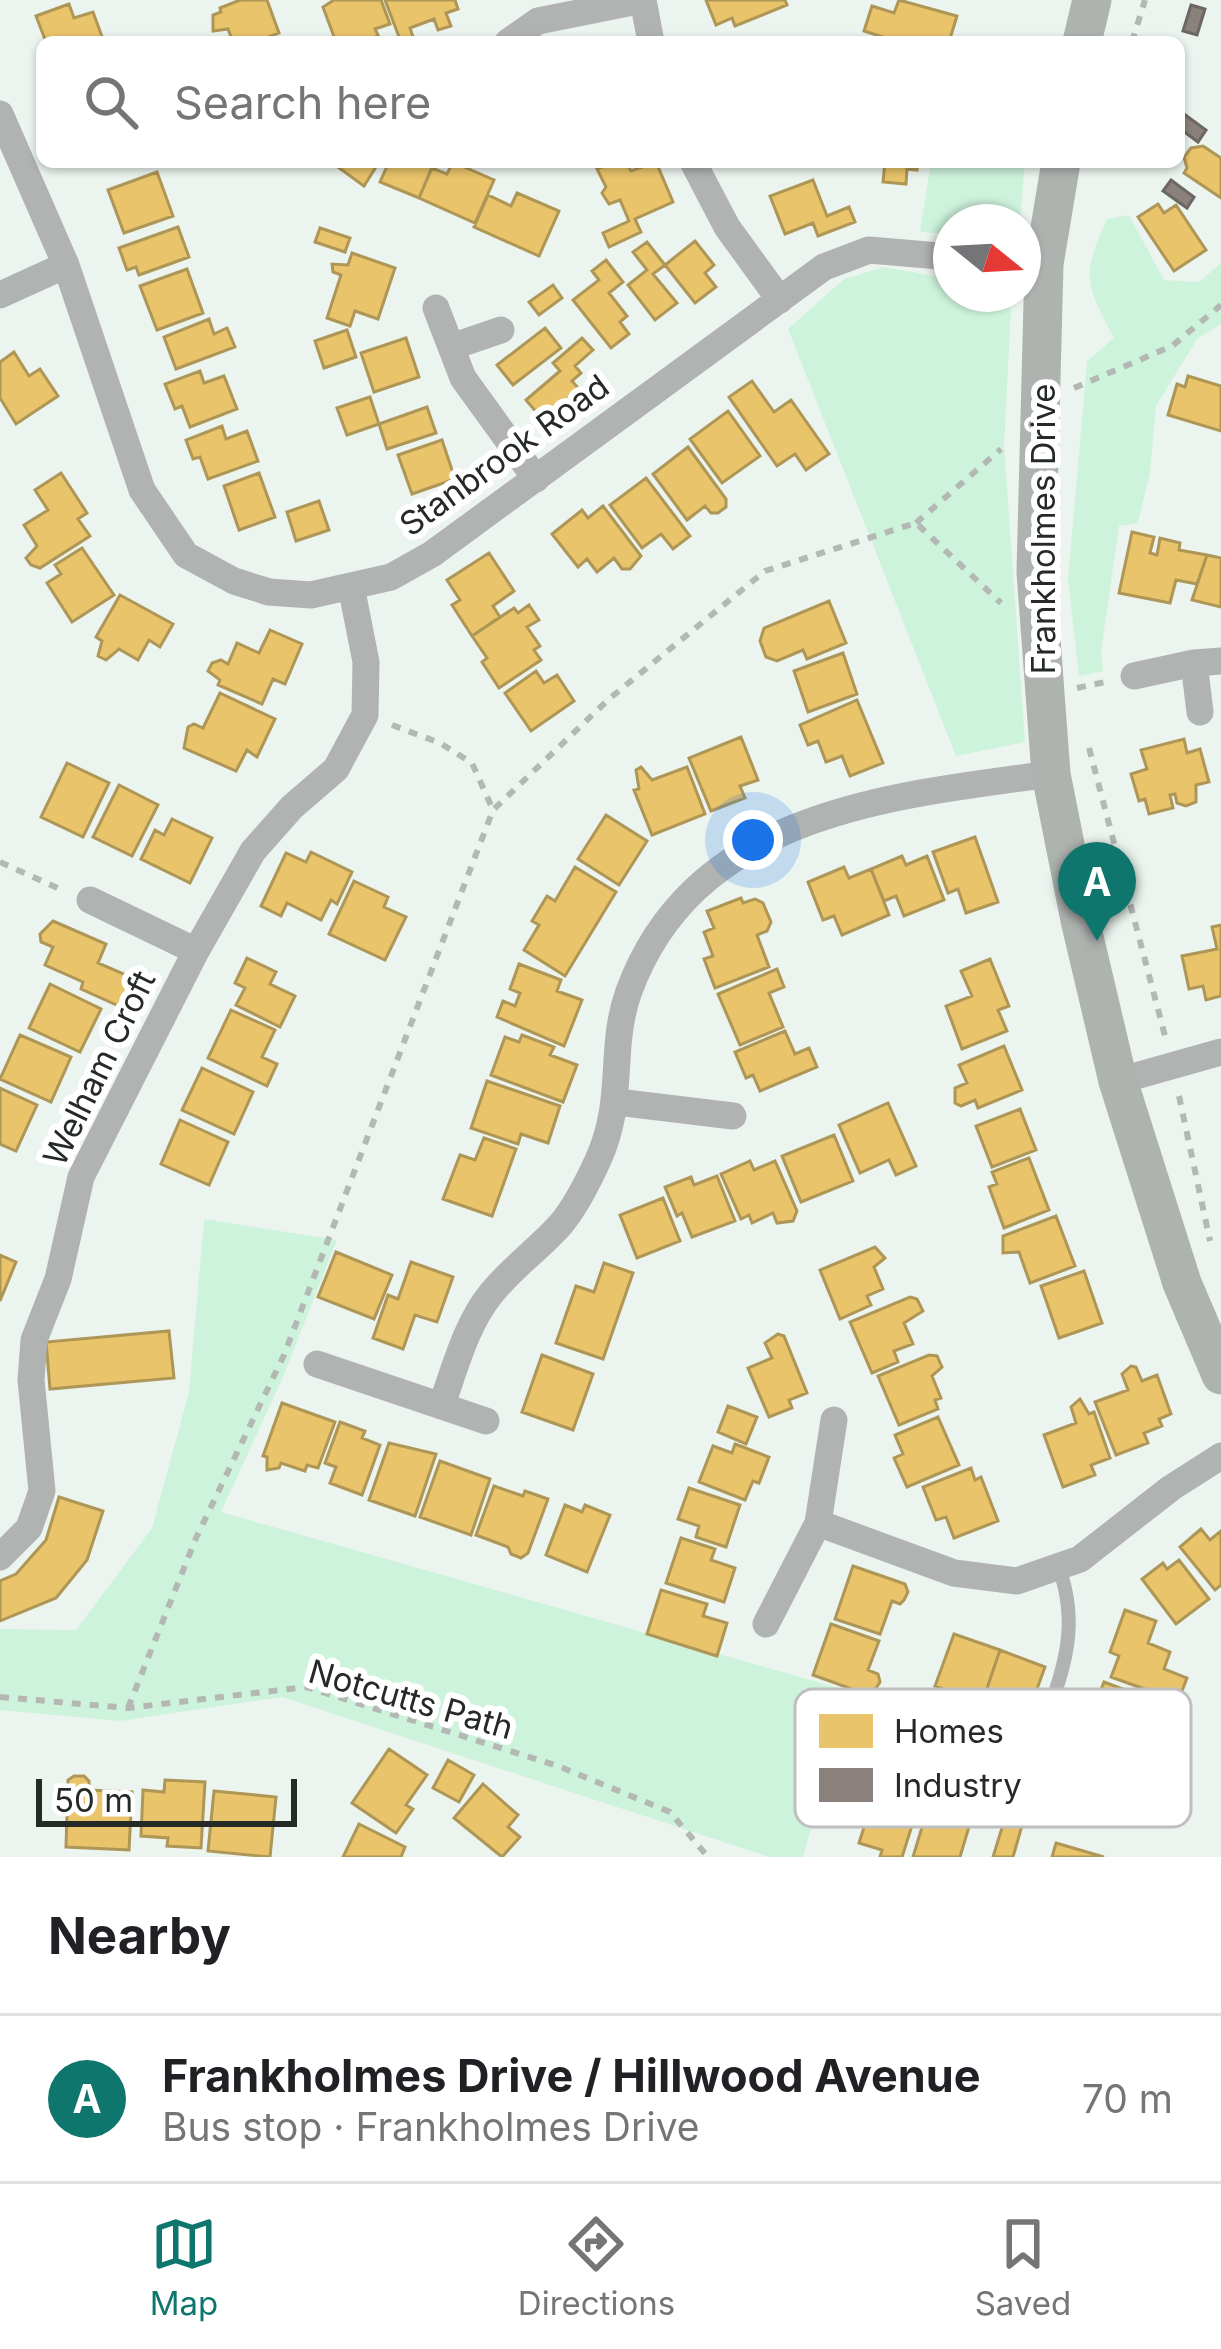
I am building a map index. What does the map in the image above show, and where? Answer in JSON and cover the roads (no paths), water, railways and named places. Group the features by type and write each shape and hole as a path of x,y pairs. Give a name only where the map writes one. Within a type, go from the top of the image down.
{"street":[{"path":"517,36 538,21 643,0 650,36"},
{"path":"1083,36 1092,0"},
{"name":"Stanbrook Road","path":"0,114 66,266 142,490 185,555 233,581 269,592 311,595 391,578 432,554 824,267 869,250 933,255"},
{"path":"696,168 727,227 780,300"},
{"name":"Frankholmes Drive","path":"1041,234 1058,168"},
{"path":"0,295 66,266"},
{"path":"436,308 464,378 536,479"},
{"name":"Frankholmes Drive","path":"1033,312 1036,572 1051,774 1118,1081 1182,1283 1221,1375"},
{"path":"451,347 501,330"},
{"name":"Welham Croft","path":"0,1557 29,1528 41,1491 31,1381 34,1340 58,1279 82,1177 196,951 253,851 292,807 336,769 365,715 366,662 351,586"},
{"path":"1134,676 1207,662 1200,712"},
{"path":"442,1404 486,1300 512,1268 562,1223 598,1161 617,1102 620,1017 631,986 665,922 706,875 743,851 846,808 913,793 1051,774"},
{"name":"Welham Croft","path":"90,900 196,951"},
{"path":"1118,1081 1221,1052"},
{"path":"617,1102 733,1116"},
{"path":"316,1364 485,1421"},
{"path":"766,1624 818,1523 834,1420"},
{"path":"818,1523 953,1573 1017,1581 1080,1559 1171,1488 1221,1456"}],"lane":[{"path":"1055,1689 1069,1650 1070,1600 1059,1568"}],"place":[{"name":"Frankholmes Drive / Hillwood Avenue","path":"1097,941"}]}
